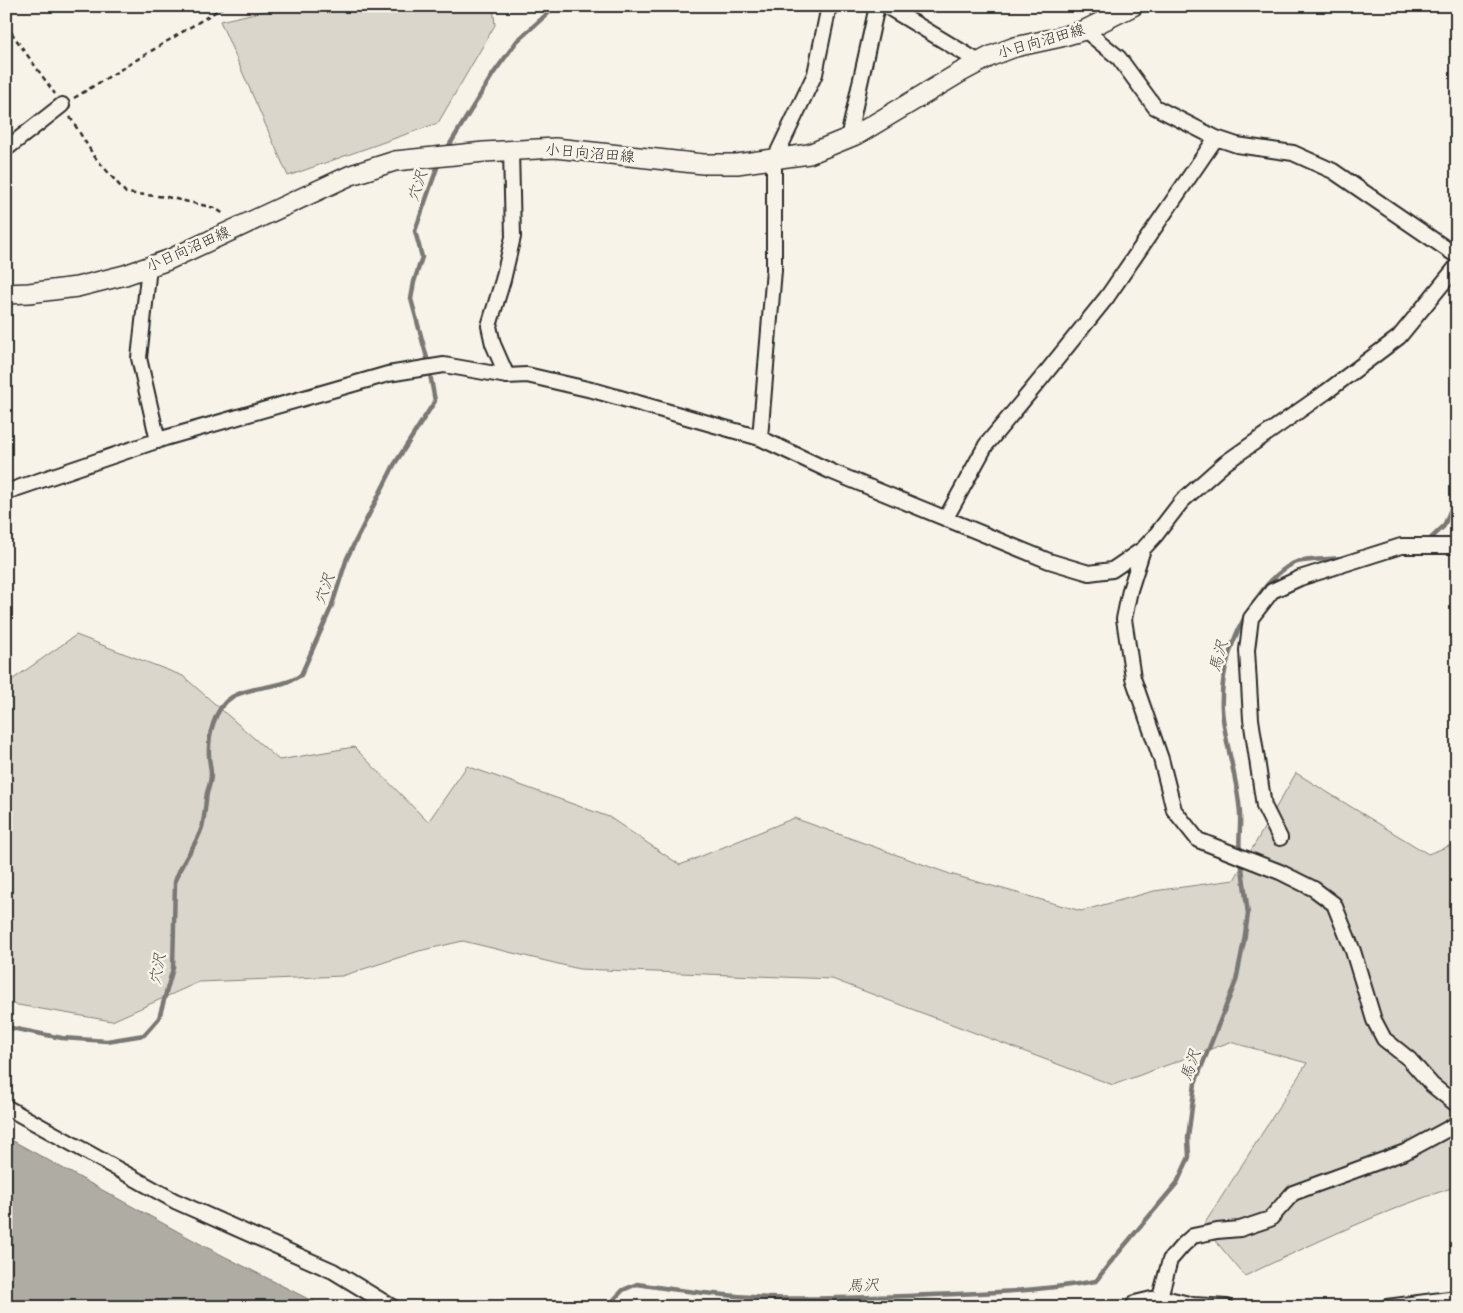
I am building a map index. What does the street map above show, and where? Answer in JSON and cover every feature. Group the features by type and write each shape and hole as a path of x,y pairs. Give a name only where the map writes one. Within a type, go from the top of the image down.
{"main road":[{"name":"小日向沼田線","path":"6,294 77,287 126,275 168,260 351,175 395,161 484,152 555,148 703,164 737,164 808,154 858,134 991,56 1014,47 1085,30 1133,6"}],"street":[{"path":"760,438 774,270 774,160 814,74 829,6"},
{"path":"848,138 877,6"},
{"path":"886,6 979,62"},
{"path":"1085,30 1119,58 1155,107 1216,138 1237,145 1292,153 1333,171 1457,256"},
{"path":"6,149 62,105"},
{"path":"946,518 986,445 1107,297 1216,138"},
{"path":"507,376 493,344 489,326 503,280 513,237 511,150"},
{"path":"6,492 158,441 388,374 444,366 507,376 526,375 596,390 760,438 830,471 1049,561 1089,573 1112,570 1143,549 1182,501 1226,463 1399,337 1457,266"},
{"path":"149,267 139,358 158,441"},
{"path":"1280,838 1264,806 1251,719 1247,650 1251,618 1272,591 1300,578 1401,546 1457,546"},
{"path":"1143,549 1130,590 1124,619 1133,678 1161,759 1174,810 1198,840 1280,872 1314,889 1334,904 1353,951 1374,1020 1384,1039 1409,1059 1432,1085 1457,1106"},
{"path":"6,1107 175,1201 333,1271 392,1307"},
{"path":"1160,1297 1170,1260 1183,1244 1193,1236 1240,1229 1270,1219 1293,1193 1405,1152 1457,1124"},
{"path":"1133,1307 1135,1303 1160,1297 1193,1304 1228,1307"},
{"path":"1387,1307 1457,1298"}],"path":[{"path":"62,105 225,6"},
{"path":"6,26 62,105 94,156 126,193 167,197 215,208 240,226"}],"shaded area":[{"path":"286,6 493,6 495,25 438,123 288,176 220,21"},
{"path":"76,635 183,676 279,760 354,747 428,822 467,766 609,817 680,865 794,818 950,874 1081,911 1154,891 1234,880 1296,773 1428,854 1457,843 1457,1186 1376,1216 1245,1276 1203,1226 1307,1063 1230,1042 1113,1085 832,979 579,969 463,941 419,951 342,976 199,982 112,1021 6,1003 6,684"},
{"path":"6,1137 206,1247 324,1307 6,1307"}],"waterway":[{"name":"穴沢","path":"447,149 493,74 517,41 556,6"},
{"name":"穴沢","path":"6,1027 62,1038 107,1041 144,1035 159,1018 173,968 175,882 180,868 196,841 204,819 211,777 209,748 213,723 221,708 232,697 249,690 285,683 301,675 331,608 347,558 394,465 435,401 427,358 411,299 422,257 415,231 439,162"},
{"name":"馬沢","path":"1426,543 1444,526 1452,506 1457,481"},
{"name":"馬沢","path":"1240,852 1239,801 1222,710 1225,669 1233,642 1252,605 1265,587 1281,571 1298,562 1343,558"},
{"name":"馬沢","path":"607,1307 623,1290 637,1284 719,1295 804,1299 1002,1292 1096,1281 1177,1183 1189,1157 1188,1138 1195,1083 1236,981 1244,941 1248,914 1241,860"}]}
